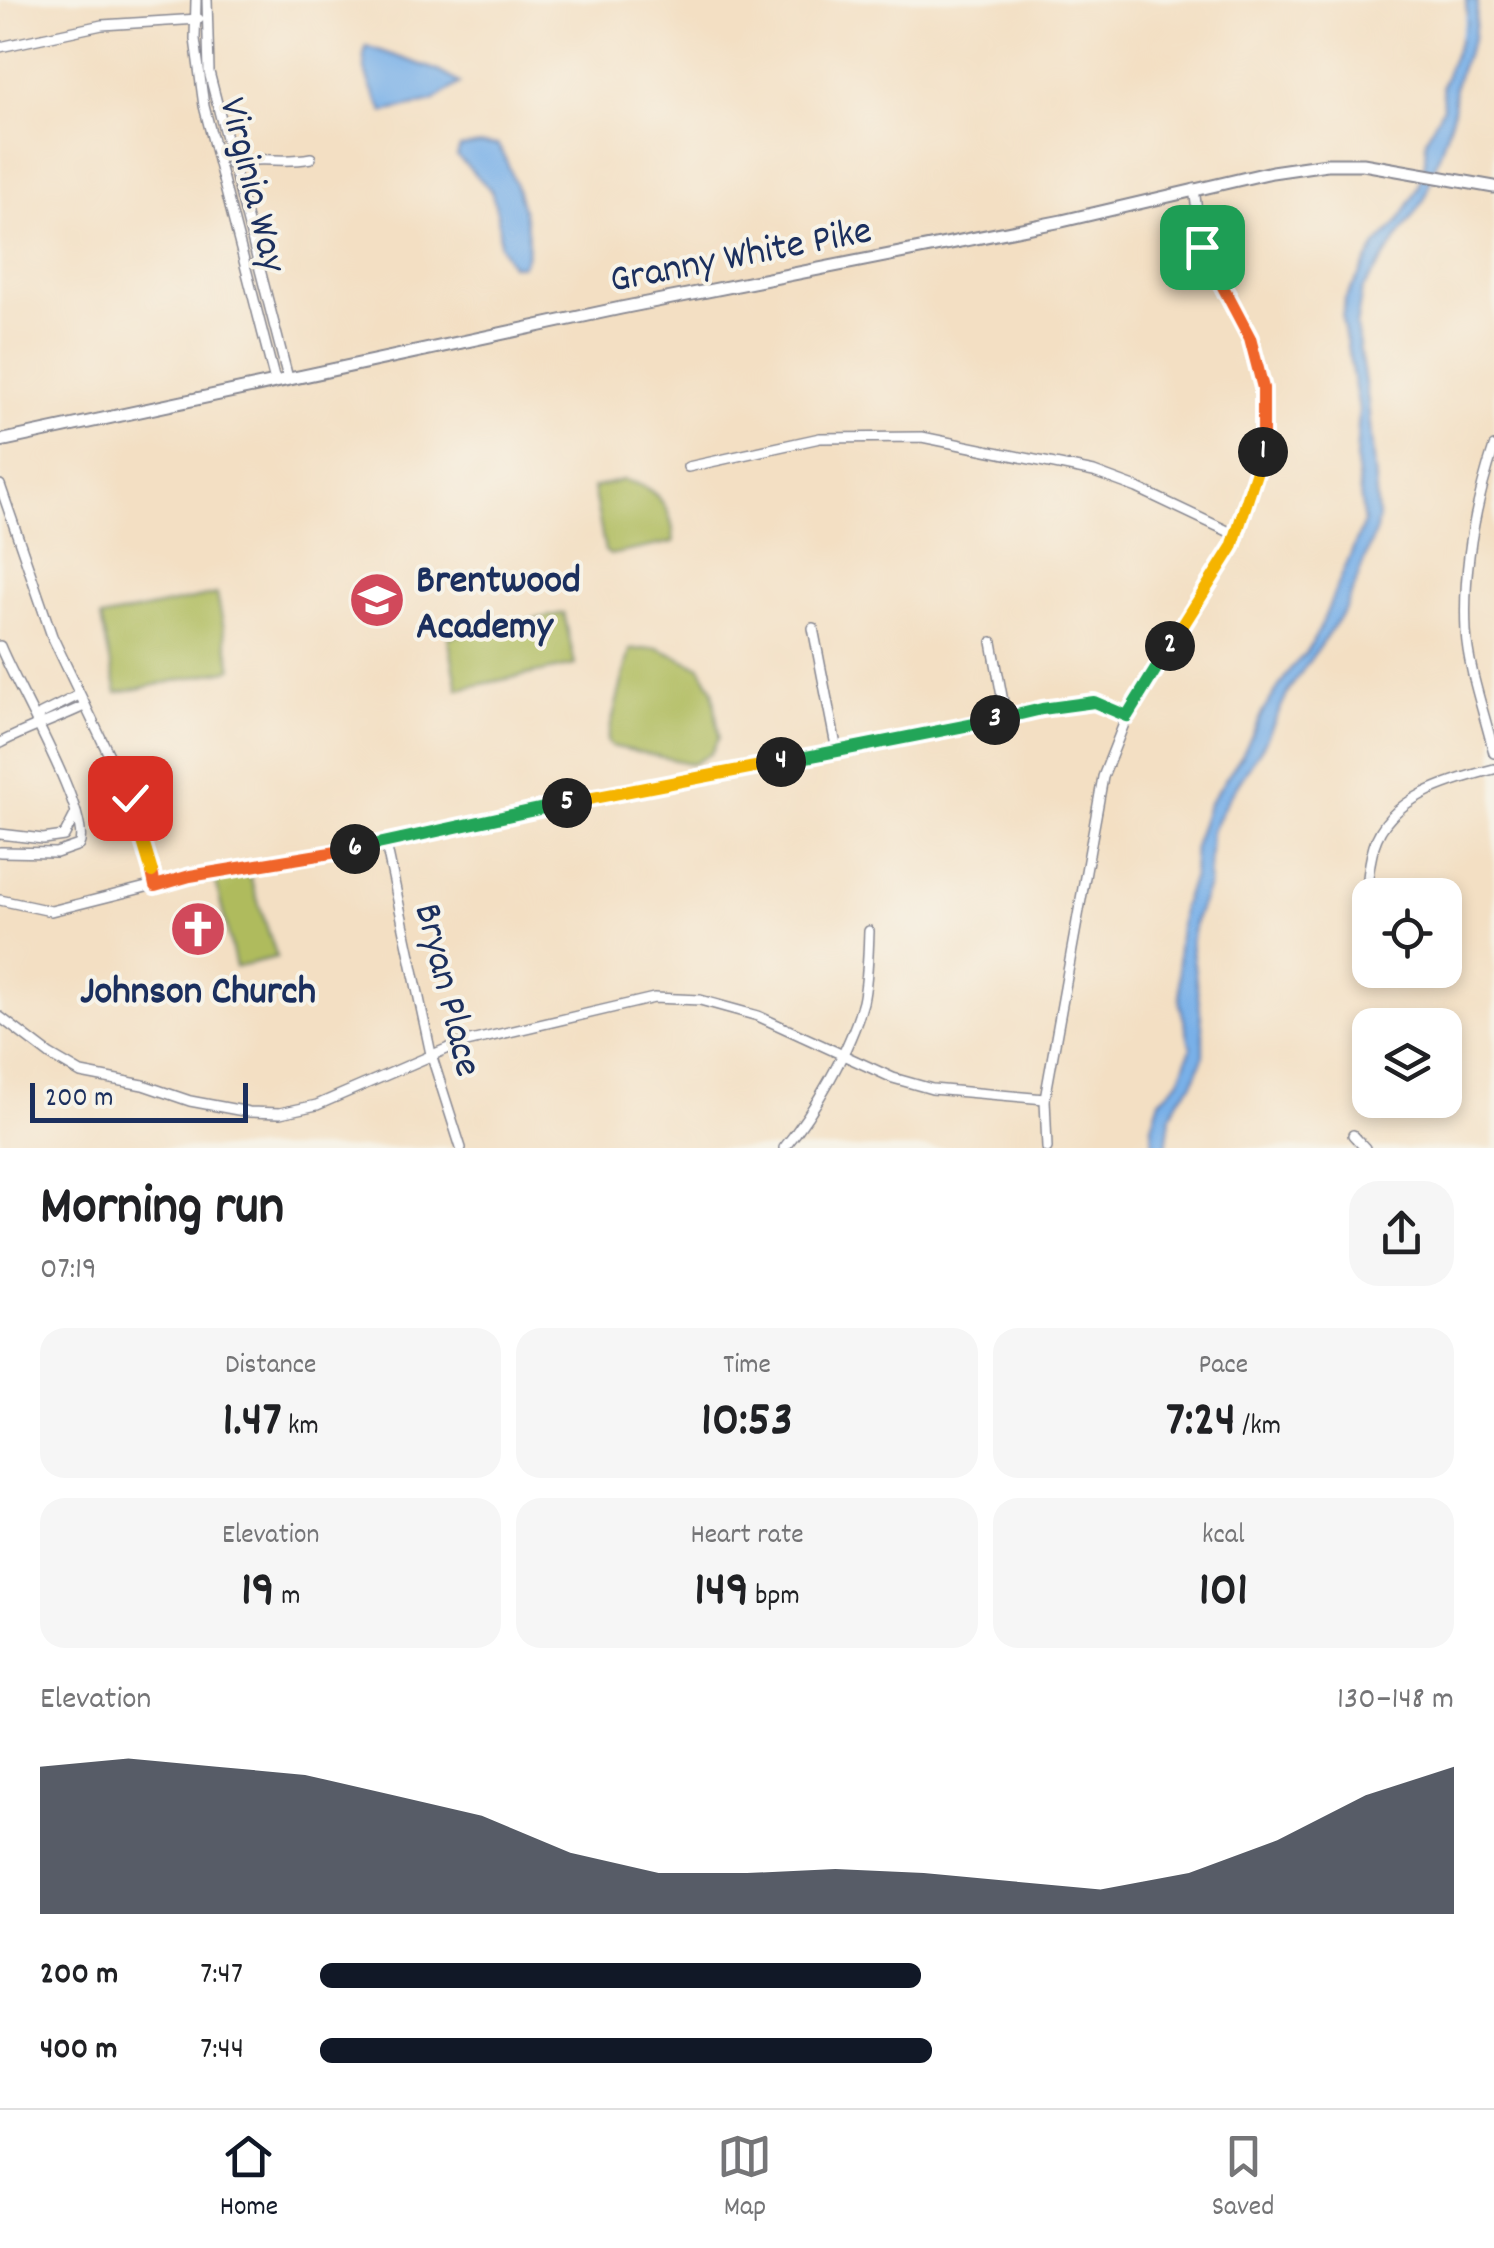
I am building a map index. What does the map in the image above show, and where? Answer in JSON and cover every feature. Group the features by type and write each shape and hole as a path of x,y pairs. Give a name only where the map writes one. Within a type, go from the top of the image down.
{"main road":[{"name":"Granny White Pike","path":"0,441 1313,166 1363,164 1399,168 1494,187"}],"street":[{"name":"Virginia Way","path":"196,0 282,379"},
{"name":"Virginia Way","path":"206,0 200,20 198,72 220,167 282,379"},
{"path":"0,48 102,24 200,20"},
{"path":"220,167 259,157 284,162 311,158"},
{"path":"1047,1148 1045,1099 1102,777 1127,716 1236,535 1263,454 1263,388 1250,338 1202,247 1194,189"},
{"path":"688,466 820,438 922,437 1094,472 1236,535"},
{"path":"1494,447 1469,556 1466,634 1494,752"},
{"path":"0,484 52,636 130,798 155,886"},
{"path":"813,628 837,751"},
{"path":"992,642 1006,718"},
{"path":"0,646 61,774 83,833 81,842 71,851 0,852"},
{"path":"0,743 36,724 46,725 81,700"},
{"path":"0,900 51,911 190,876 386,844 571,802 1094,702 1127,716"},
{"path":"1370,878 1374,843 1394,816 1416,796 1447,780 1494,770"},
{"path":"56,853 76,813"},
{"path":"0,834 43,839 64,836"},
{"name":"Bryan Place","path":"386,844 430,1054 461,1148"},
{"path":"784,1148 803,1126 862,1006 868,977 868,931"},
{"path":"0,1018 81,1074 248,1112 280,1113 317,1105 430,1054 654,998 700,1000 758,1016 893,1078 932,1089 1045,1099"},
{"path":"1353,1135 1366,1148"}],"green space":[{"path":"622,480 645,487 661,500 671,519 674,542 610,555 605,551 593,488"},
{"path":"217,594 232,669 117,693 101,618"},
{"path":"564,613 575,665 458,689 448,637"},
{"path":"658,648 700,667 713,690 719,737 711,753 693,764 611,746 607,741 630,650"},
{"path":"249,874 277,957 236,967 215,880"}],"water":[{"path":"1466,0 1478,0 1474,38 1455,86 1453,113 1425,198 1362,290 1356,326 1368,402 1376,530 1346,608 1289,690 1264,744 1211,832 1208,886 1191,942 1203,1057 1193,1083 1178,1099 1170,1118 1166,1148 1153,1148 1152,1126 1160,1100 1179,1081 1191,1048 1180,1004 1178,946 1182,908 1193,876 1195,844 1208,805 1243,754 1262,713 1319,630 1364,523 1356,462 1359,409 1342,319 1345,300 1376,246 1399,221 1419,187 1426,139 1443,107 1442,85 1467,22"},
{"path":"366,46 436,70 460,83 433,101 384,112 365,71"},
{"path":"498,145 517,188 528,241 521,266 511,265 500,245 491,190 457,156 460,147"}],"waterway":[{"path":"1461,37 1467,16"}],"place":[{"name":"Brentwood Academy","path":"377,600"},
{"name":"Johnson Church","path":"198,929"}],"route":[{"path":"130,798 155,886 190,876 386,844 571,802 1042,709 1094,702 1127,716 1232,547 1263,454 1263,388 1250,338 1202,247"}]}
